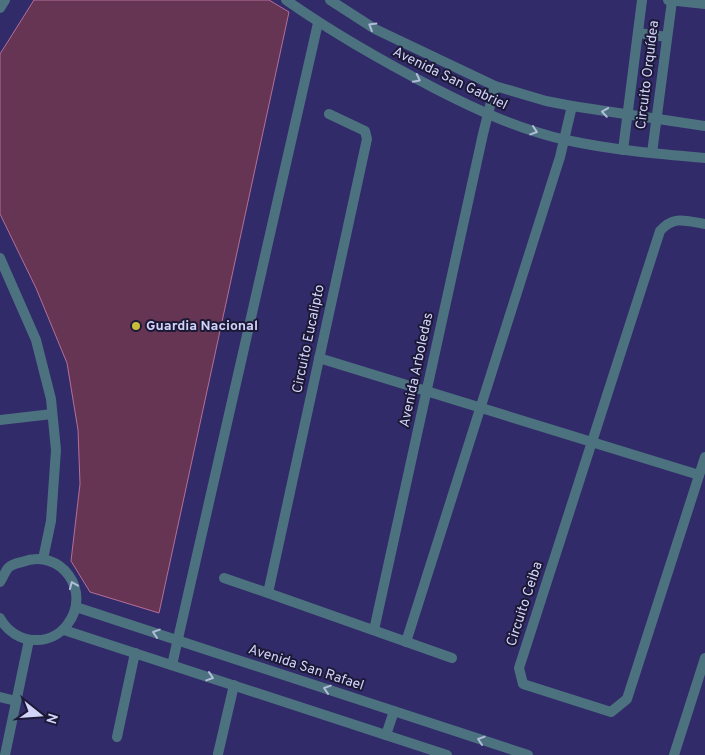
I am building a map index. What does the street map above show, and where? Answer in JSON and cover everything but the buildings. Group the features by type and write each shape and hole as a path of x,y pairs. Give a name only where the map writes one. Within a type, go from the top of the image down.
{"street":[{"path":"0,8 5,0"},
{"name":"Avenida San Gabriel","path":"286,0 318,23 394,68 488,115 565,140 623,150 705,158"},
{"name":"Avenida San Gabriel","path":"330,0 376,29 495,86 546,101 572,106 627,116 705,126"},
{"name":"Circuito Orquídea","path":"623,150 642,0"},
{"path":"668,0 705,4"},
{"name":"Circuito Orquídea","path":"652,153 672,1"},
{"path":"172,665 318,23"},
{"path":"638,33 667,37"},
{"name":"Avenida Arboledas","path":"374,630 495,86"},
{"path":"406,642 565,140 572,106"},
{"name":"Circuito Eucalipto","path":"268,593 368,139 364,131 329,114"},
{"name":"Circuito Ceiba","path":"705,224 679,220 668,223 660,231 519,668 524,684 611,712 626,699 705,457"},
{"path":"0,258 36,340 51,399 56,450 51,520 43,559"},
{"path":"319,358 699,475"},
{"path":"0,420 52,414"},
{"path":"0,582 4,566 29,559 43,559 56,563 66,571 73,582 77,594 72,620 64,630 52,637 29,640 15,634 4,625 0,618"},
{"path":"224,578 452,658"},
{"name":"Avenida San Rafael","path":"76,607 528,755"},
{"path":"64,630 447,755"},
{"path":"5,755 29,640"},
{"path":"117,737 135,653"},
{"path":"674,755 705,658"},
{"path":"218,754 234,685"},
{"path":"0,697 16,700"},
{"path":"386,735 394,711"}],"place":[{"name":"Guardia Nacional","path":"136,326"}]}
